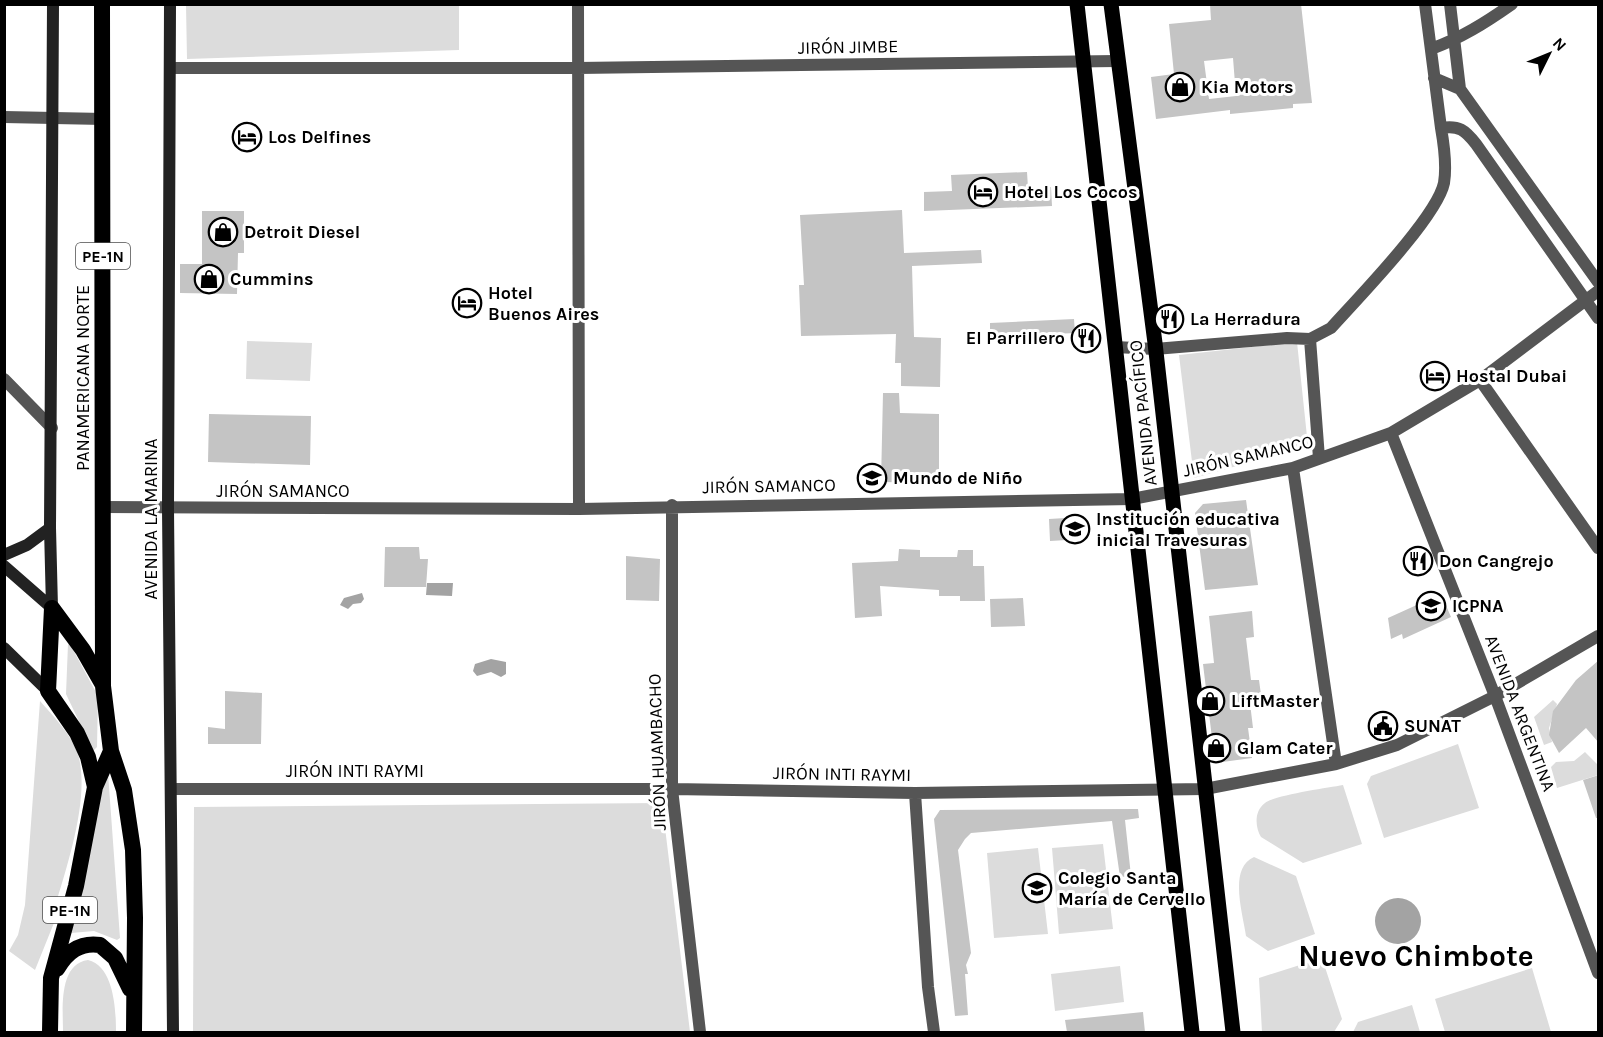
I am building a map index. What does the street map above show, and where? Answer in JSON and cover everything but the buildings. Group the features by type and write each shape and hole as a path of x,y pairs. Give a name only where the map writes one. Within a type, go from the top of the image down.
{"highway":[{"name":"PANAMERICANA NORTE","path":"102,4 104,686 111,752 124,790 133,850 134,1032"},
{"path":"52,608 83,650 104,686"},
{"path":"52,608 48,691 77,733 88,757 95,787"},
{"name":"PE-1N","path":"50,1032 51,978 76,886 95,787 111,752"},
{"path":"51,978 72,951 81,945 100,945 115,958 133,999"}],"main road":[{"path":"52,608 50,528 53,4"},
{"name":"AVENIDA LA MARINA","path":"170,4 168,509 172,1032"},
{"name":"AVENIDA PACÍFICO","path":"1077,4 1192,1032"},
{"name":"AVENIDA PACÍFICO","path":"1111,4 1155,349 1233,1032"},
{"path":"4,555 27,545 50,528"},
{"path":"4,566 52,608"},
{"path":"4,648 48,691"}],"street":[{"path":"578,4 579,509"},
{"path":"1115,347 1155,349 1287,338 1310,339 1331,328 1432,209 1444,184 1445,150 1425,4"},
{"path":"1450,4 1460,89 1599,282"},
{"path":"1431,49 1454,40 1512,4"},
{"name":"JIRÓN JIMBE","path":"170,68 578,68 1117,62"},
{"path":"1434,78 1460,89"},
{"path":"4,117 104,119"},
{"path":"1441,128 1455,125 1465,131 1476,144 1599,318"},
{"name":"JIRÓN SAMANCO","path":"102,507 579,509 1132,499 1293,468 1391,433 1480,380 1599,291"},
{"path":"1310,339 1319,459"},
{"path":"4,379 52,428"},
{"path":"1480,380 1599,548"},
{"name":"AVENIDA ARGENTINA","path":"1391,433 1495,696 1599,973"},
{"path":"1293,468 1336,764"},
{"name":"JIRÓN HUAMBACHO","path":"672,506 672,789 700,1032"},
{"name":"JIRÓN INTI RAYMI","path":"171,789 672,789 915,794 1205,789 1336,764 1397,745 1495,696 1599,636"},
{"path":"915,794 928,987 934,1032"}],"shaded area":[{"path":"186,5 459,5 459,50 187,59"},
{"path":"247,341 312,343 310,381 246,379"},
{"path":"1297,342 1308,446 1194,478 1179,355"},
{"path":"427,583 453,583 452,596 426,595"},
{"path":"362,593 364,599 361,603 353,604 348,609 340,605 344,598"},
{"path":"68,644 98,696 97,747 93,751 66,694"},
{"path":"491,659 506,662 506,674 501,677 491,672 477,676 473,671 475,664"},
{"path":"1553,700 1557,704 1549,728 1552,742 1544,745 1534,717"},
{"path":"40,701 75,747 81,770 81,788 76,827 57,900 62,903 35,970 9,951 18,935 25,905"},
{"path":"1458,744 1479,808 1384,838 1367,784 1371,776"},
{"path":"1585,752 1598,765 1598,775 1557,788 1551,767 1556,762 1574,761"},
{"path":"108,773 120,938 117,940 94,931 71,933 104,777"},
{"path":"1343,785 1362,844 1303,863 1261,837 1257,815 1265,803 1290,795"},
{"path":"662,803 690,1032 193,1032 194,807"},
{"path":"1103,844 1113,929 1059,934 1052,848"},
{"path":"1038,848 1048,934 994,938 987,853"},
{"path":"1254,857 1296,876 1315,934 1268,951 1246,936 1240,904 1239,881 1246,863"},
{"path":"1398,898 1414,905 1421,921 1414,937 1398,944 1382,937 1375,921 1382,905"},
{"path":"1322,958 1342,1019 1334,1032 1262,1032 1259,978"},
{"path":"88,960 97,964 103,971 112,990 116,1032 63,1032 63,1001 67,979 71,970 78,963"},
{"path":"1120,966 1124,1002 1055,1011 1051,974"},
{"path":"1532,968 1551,1032 1445,1032 1435,999"},
{"path":"1412,1005 1420,1032 1353,1032 1358,1022"}],"place":[{"name":"Kia Motors","path":"1180,87"},
{"name":"Los Delfines","path":"247,137"},
{"name":"Hotel Los Cocos","path":"983,192"},
{"name":"Detroit Diesel","path":"223,232"},
{"name":"Cummins","path":"209,279"},
{"name":"Hotel Buenos Aires","path":"467,303"},
{"name":"La Herradura","path":"1169,319"},
{"name":"El Parrillero","path":"1086,338"},
{"name":"Hostal Dubai","path":"1435,376"},
{"name":"Mundo de Niño","path":"872,478"},
{"name":"Institución educativa inicial Travesuras","path":"1075,529"},
{"name":"Don Cangrejo","path":"1418,561"},
{"name":"ICPNA","path":"1431,606"},
{"name":"LiftMaster","path":"1210,701"},
{"name":"SUNAT","path":"1383,726"},
{"name":"Glam Cater","path":"1216,748"},
{"name":"Colegio Santa María de Cervello","path":"1037,888"}],"district":[{"name":"Nuevo Chimbote","path":"1416,956"}]}
